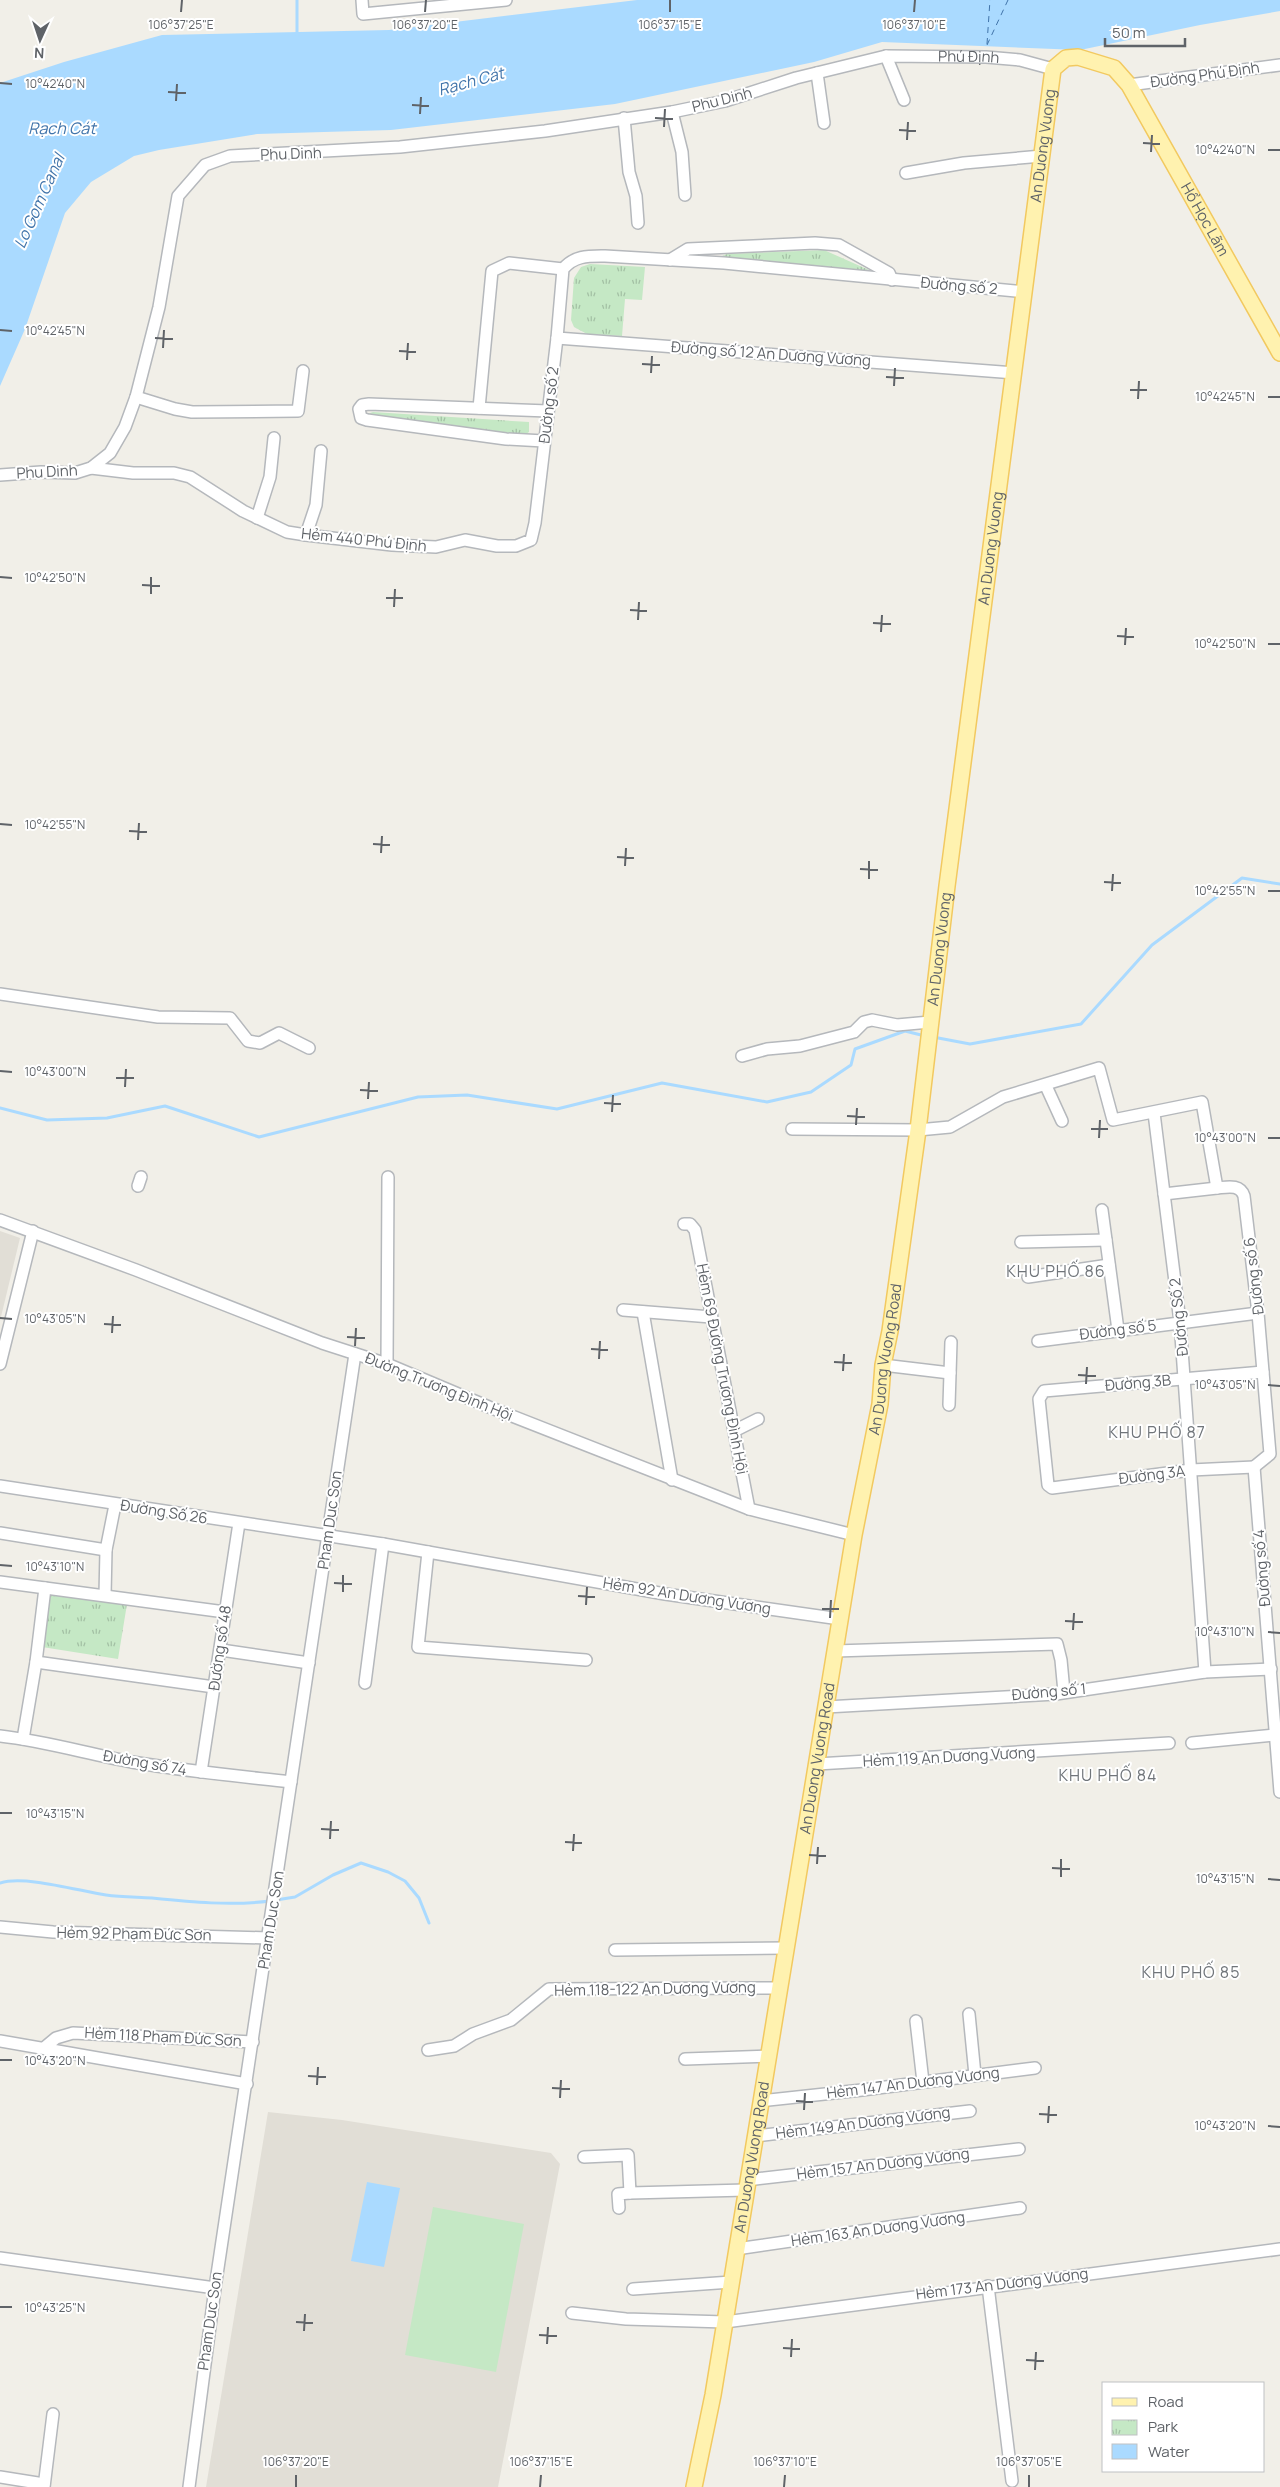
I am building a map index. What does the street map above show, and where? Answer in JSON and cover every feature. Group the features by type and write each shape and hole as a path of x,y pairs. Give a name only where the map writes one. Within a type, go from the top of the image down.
{"main road":[{"path":"1053,69 1066,58 1078,57 1114,68 1129,85"},
{"name":"An Duong Vuong","path":"930,1025 1053,69"},
{"name":"Hồ Học Lãm","path":"1129,85 1280,353"},
{"name":"An Duong Vuong Road","path":"694,2487 725,2322 760,2101 787,1948 799,1860 817,1764 854,1535 880,1404 883,1365 890,1331 918,1130 930,1025"}],"street":[{"path":"362,0 363,14 506,0"},
{"name":"Phú Định","path":"672,112 725,101 816,73 886,56 987,51 1053,69"},
{"path":"886,56 904,100"},
{"name":"Đường Phú Định","path":"1129,85 1280,65"},
{"path":"816,73 824,123"},
{"path":"672,112 682,152 685,195"},
{"name":"Phu Dinh","path":"0,475 40,472 75,474 91,468 110,454 125,427 136,397 159,307 178,196 205,165 230,156 400,148 545,131 672,112"},
{"path":"624,118 629,172 636,192 638,222"},
{"path":"906,173 964,163 1042,156"},
{"name":"Đường số 2","path":"670,260 688,249 839,245 889,273 892,280"},
{"name":"Đường số 2","path":"531,540 558,338 563,269 574,260 586,256 670,260 1025,292"},
{"path":"479,408 492,271 509,262 563,269"},
{"name":"Đường số 12 An Dương Vương","path":"558,338 1015,373"},
{"path":"136,397 175,409 192,412 298,411 303,371"},
{"path":"544,441 506,439 367,420 361,418 359,414 362,405 369,404 548,411"},
{"path":"257,518 270,477 274,438"},
{"path":"306,535 316,505 321,451"},
{"name":"Hẻm 440 Phú Định","path":"91,468 133,473 174,473 190,477 257,518 287,532 436,547 465,540 497,546 516,546 531,540"},
{"path":"0,994 158,1017 230,1018 248,1041 260,1043 279,1033 309,1048"},
{"path":"742,1056 767,1049 800,1046 854,1032 864,1022 872,1020 897,1025 930,1025"},
{"path":"792,1129 918,1130 950,1127 1003,1097 1046,1086 1099,1068 1113,1120 1202,1102 1217,1188"},
{"path":"1046,1086 1062,1121"},
{"name":"Đường Số 2","path":"1154,1113 1180,1322 1205,1672"},
{"path":"387,1364 388,1177"},
{"name":"Đường số 6","path":"1164,1194 1217,1188 1237,1188 1242,1191 1244,1196 1258,1313 1270,1454 1254,1467"},
{"path":"1102,1210 1118,1330"},
{"name":"Đường Trương Đình Hội","path":"0,1220 355,1354 387,1364 748,1509 854,1535"},
{"name":"Hẻm 69 Đường Trương Đình Hội","path":"684,1224 690,1224 695,1230 748,1509"},
{"path":"0,1364 33,1231"},
{"path":"1021,1242 1106,1240"},
{"path":"1028,1276 1109,1266"},
{"path":"623,1310 711,1317"},
{"path":"644,1312 672,1480"},
{"name":"Đường số 5","path":"1038,1341 1258,1313"},
{"path":"949,1404 951,1342"},
{"name":"Pham Duc Son","path":"189,2487 201,2383 355,1354"},
{"path":"883,1365 950,1373"},
{"name":"Đường 3B","path":"1052,1488 1048,1485 1039,1399 1044,1391 1263,1372"},
{"path":"734,1431 758,1419"},
{"name":"Đường 3A","path":"1052,1488 1191,1470 1254,1467"},
{"name":"Đường số 4","path":"1254,1467 1280,1792"},
{"name":"Đường Số 26","path":"0,1486 328,1536"},
{"path":"105,1595 106,1550 115,1504"},
{"name":"Đường số 48","path":"201,1772 239,1523"},
{"path":"0,1533 106,1550"},
{"name":"Hẻm 92 An Dương Vương","path":"328,1536 665,1594 840,1619"},
{"path":"365,1683 383,1544"},
{"path":"428,1552 418,1647 586,1660"},
{"path":"0,1582 225,1612"},
{"path":"23,1739 36,1662 45,1588"},
{"path":"835,1651 1057,1644 1061,1660 1064,1692"},
{"name":"Đường số 48","path":"221,1650 309,1663"},
{"path":"36,1662 214,1687"},
{"name":"Đường số 1","path":"826,1707 1064,1692 1205,1672 1271,1669"},
{"path":"1192,1743 1275,1735"},
{"name":"Đường số 74","path":"0,1736 23,1739 130,1762 291,1782"},
{"name":"Hẻm 119 An Dương Vương","path":"817,1764 1082,1750 1169,1743"},
{"name":"Hẻm 92 Phạm Đức Sơn","path":"0,1927 53,1932 268,1938"},
{"path":"615,1950 787,1948"},
{"name":"Hẻm 118-122 An Dương Vương","path":"428,2050 454,2046 473,2034 511,2020 548,1989 779,1988"},
{"path":"969,2014 975,2075"},
{"path":"916,2020 923,2082"},
{"name":"Hẻm 118 Phạm Đức Sơn","path":"44,2048 56,2038 72,2033 253,2042"},
{"path":"0,2041 247,2084"},
{"path":"684,2059 768,2056"},
{"name":"Hẻm 147 An Dương Vương","path":"760,2101 1035,2068"},
{"name":"Hẻm 149 An Dương Vương","path":"755,2136 970,2111"},
{"name":"Hẻm 157 An Dương Vương","path":"630,2193 747,2185 1020,2149"},
{"path":"584,2157 628,2155 630,2193 618,2194 619,2208"},
{"name":"Hẻm 163 An Dương Vương","path":"736,2249 1020,2208"},
{"name":"Hẻm 173 An Dương Vương","path":"572,2312 617,2318 725,2322 1280,2249"},
{"path":"0,2258 215,2288"},
{"path":"633,2289 731,2282"},
{"path":"988,2286 1012,2481"},
{"path":"0,2477 44,2485 52,2414"}],"shaded area":[{"path":"0,1231 20,1238 0,1321"},
{"path":"268,2112 342,2120 551,2153 560,2164 498,2487 206,2487"}],"green space":[{"path":"824,250 869,270 868,272 720,257 727,254"},
{"path":"590,264 645,267 642,300 625,299 622,336 587,334 574,327 571,320 574,278 581,267"},
{"path":"373,412 529,422 529,432 523,436 368,416 367,414"},
{"path":"50,1592 127,1604 118,1659 42,1647"},
{"path":"433,2207 524,2224 496,2372 405,2355"}],"water":[{"name":"Rạch Cát","path":"637,0 1280,0 1280,11 1200,25 1080,50 882,42 814,62 615,104 391,130 257,134 159,150 134,156 91,182 65,213 25,329 0,386 0,83 64,62 162,35 389,30"},
{"path":"367,2182 400,2188 384,2267 351,2261"}],"waterway":[{"path":"297,0 297,35"},
{"path":"933,1037 970,1044 1081,1024 1152,945 1242,878 1280,884"},
{"path":"0,1108 47,1120 107,1118 165,1106 259,1137 418,1097 467,1095 557,1109 662,1083 767,1102 811,1092 851,1065 855,1049 905,1031 925,1036"},
{"path":"276,1900 295,1897 333,1875 361,1863 388,1872 405,1881 419,1898 429,1923"},
{"path":"0,1883 11,1881 37,1882 106,1895 196,1902 241,1903 270,1901"}],"ferry route":[{"path":"987,44 990,0"},
{"path":"987,45 1008,0"}],"district":[{"name":"KHU PHỐ 86","path":"1056,1271"},
{"name":"KHU PHỐ 87","path":"1157,1432"},
{"name":"KHU PHỐ 84","path":"1108,1775"},
{"name":"KHU PHỐ 85","path":"1191,1972"}],"water label":[{"name":"Lo Gom Canal","path":"39,201"}]}
